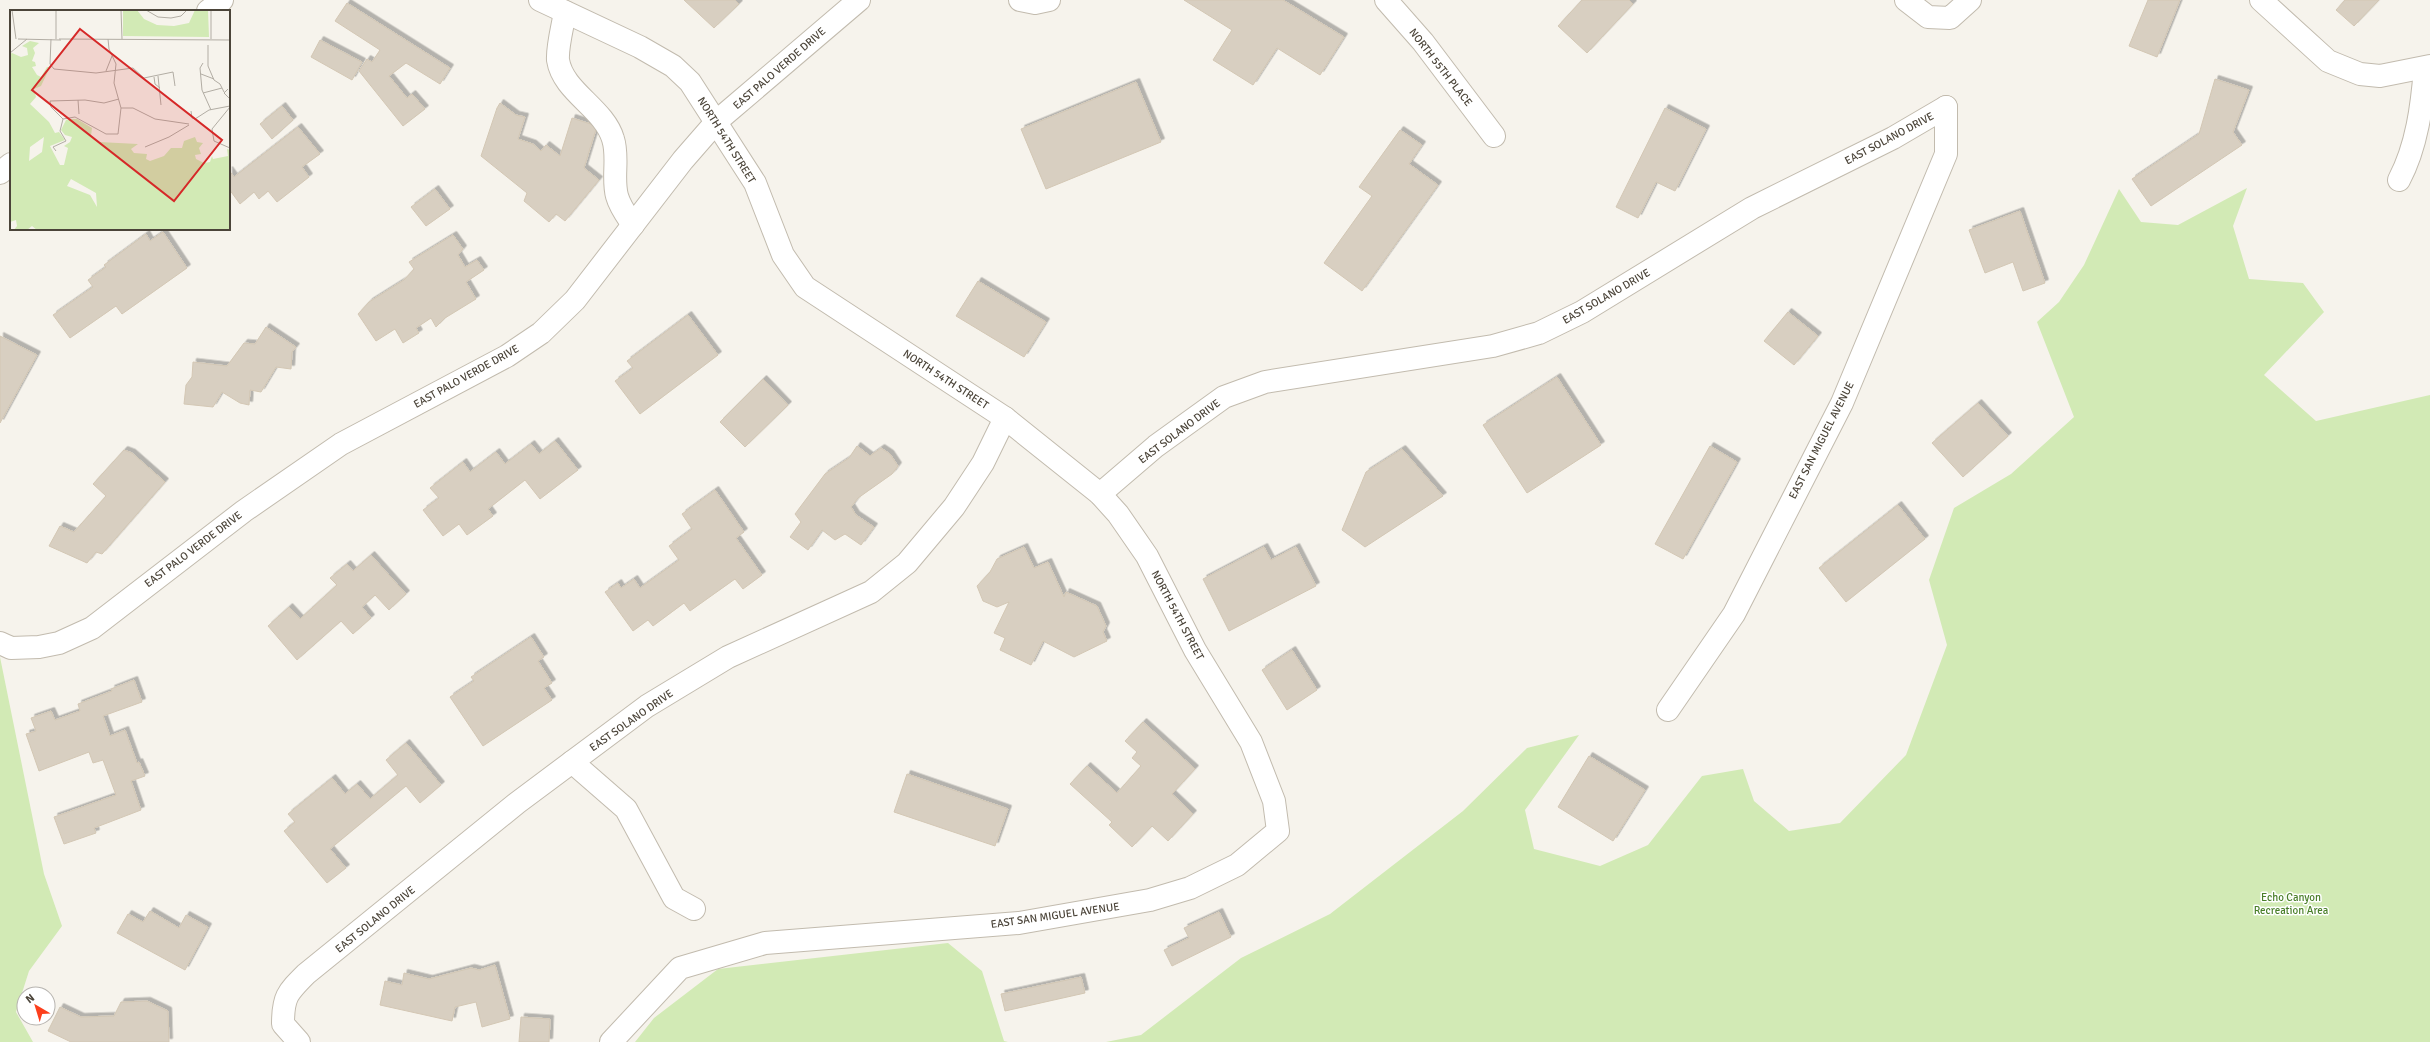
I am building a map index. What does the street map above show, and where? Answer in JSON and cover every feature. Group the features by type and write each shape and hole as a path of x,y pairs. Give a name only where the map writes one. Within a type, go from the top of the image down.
{"street":[{"path":"209,10 222,0"},
{"name":"NORTH 54TH STREET","path":"540,0 640,47 673,66 690,82 717,121 755,183 783,255 806,287 1005,418 1100,494 1118,514 1147,556 1195,650 1251,742 1274,801 1278,831"},
{"name":"EAST PALO VERDE DRIVE","path":"0,644 11,648 39,647 59,643 92,628 244,512 330,451 507,356 541,333 575,300 683,160 717,121 859,0"},
{"path":"1020,0 1035,3 1049,0"},
{"name":"NORTH 55TH PLACE","path":"1386,0 1423,42 1494,136"},
{"path":"1906,0 1928,17 1950,18 1970,0"},
{"path":"2262,0 2328,61 2360,74 2380,76 2427,67 2422,104 2408,163 2399,180"},
{"path":"565,12 558,59 564,76 601,118 613,138 617,159 616,194 620,206 633,225"},
{"name":"EAST SOLANO DRIVE","path":"1100,494 1156,446 1224,397 1265,382 1493,346 1538,333 1582,312 1752,208 1893,138 1946,107"},
{"name":"EAST SAN MIGUEL AVENUE","path":"1668,710 1734,614 1842,403 1946,154 1946,107"},
{"path":"0,173 10,165"},
{"name":"EAST SOLANO DRIVE","path":"299,1042 283,1024 283,1003 289,991 306,974 511,808 647,706 728,657 871,592 907,563 954,507 983,463 1005,418"},
{"path":"572,762 626,809 674,898 694,909"},
{"name":"EAST SAN MIGUEL AVENUE","path":"611,1042 680,968 765,943 1019,923 1150,900 1190,888 1237,865 1278,831"}],"green space":[{"name":"Echo Canyon Recreation Area","path":"2247,188 2233,226 2249,279 2303,283 2324,312 2264,375 2316,421 2430,395 2430,1042 1106,1042 1141,1035 1241,958 1330,914 1463,811 1527,748 1579,735 1525,810 1534,849 1600,866 1648,845 1702,776 1743,769 1754,801 1789,831 1840,823 1906,755 1947,645 1929,580 1954,508 2011,474 2074,417 2037,322 2059,302 2084,265 2119,189 2141,222 2178,225"},
{"path":"0,657 44,874 62,926 29,971 24,986 16,986 16,1026 24,1026 33,1042 0,1042"},
{"path":"948,943 982,971 1004,1041 1008,1042 635,1042 654,1018 718,969"}],"building":[{"path":"684,0 735,0 739,4 714,28"},
{"path":"1184,0 1283,0 1344,37 1320,75 1277,48 1253,85 1213,60 1232,30"},
{"path":"1582,0 1629,0 1633,4 1587,53 1558,26"},
{"path":"2148,0 2180,0 2157,57 2129,46"},
{"path":"2345,0 2379,0 2354,26 2336,10"},
{"path":"347,3 450,68 440,84 406,63 389,76 407,98 412,94 425,109 403,126 359,71 367,59 372,62 380,50 335,21"},
{"path":"320,40 362,62 352,80 311,57"},
{"path":"2215,79 2249,90 2233,132 2242,145 2151,206 2132,179 2199,134"},
{"path":"1136,82 1161,142 1046,189 1021,129"},
{"path":"500,103 516,115 525,117 518,139 533,144 541,151 546,145 560,156 572,118 597,126 584,168 599,180 565,221 556,214 549,222 524,201 527,193 481,156"},
{"path":"282,106 293,120 272,139 260,124"},
{"path":"1665,108 1706,129 1675,191 1656,182 1638,218 1616,207"},
{"path":"298,127 320,154 302,167 309,177 277,202 268,191 259,199 254,192 240,204 230,190 230,171 234,177"},
{"path":"1400,130 1422,145 1409,164 1438,185 1362,291 1324,263 1372,196 1359,187"},
{"path":"435,189 450,209 426,226 411,207"},
{"path":"2020,211 2045,283 2023,291 2013,262 1985,273 1969,230"},
{"path":"163,232 187,268 122,314 116,306 70,338 53,315 93,287 88,280 106,267 104,265 146,234 150,241"},
{"path":"453,235 463,249 458,255 465,267 477,260 484,270 466,282 476,299 445,318 436,327 431,318 416,328 419,333 403,343 395,329 376,341 358,314 369,302 404,280 414,269 409,262"},
{"path":"978,281 1046,322 1024,357 956,316"},
{"path":"1788,312 1818,336 1794,365 1764,341"},
{"path":"688,315 718,355 640,414 615,381 633,368 627,361"},
{"path":"266,327 296,347 292,352 291,369 276,367 261,392 250,390 249,405 240,403 222,392 213,407 184,404 186,385 192,377 193,362 227,366 244,343 255,344"},
{"path":"0,336 37,355 0,423"},
{"path":"1557,377 1601,445 1527,493 1483,425"},
{"path":"763,379 788,405 745,447 720,422"},
{"path":"1978,403 2008,436 1963,477 1932,443"},
{"path":"555,441 578,470 540,499 525,480 488,509 493,516 467,535 459,524 443,536 423,510 439,498 430,488 463,462 470,472 496,452 505,464 531,444 539,454"},
{"path":"857,446 870,456 881,448 890,454 898,466 892,474 858,498 851,507 856,515 874,527 861,545 845,534 835,540 822,530 808,550 790,537 801,522 795,514 825,474 849,458"},
{"path":"1710,446 1737,462 1683,559 1655,544"},
{"path":"1402,449 1443,496 1365,547 1342,530 1366,472"},
{"path":"124,450 132,453 165,482 102,554 96,552 87,563 49,546 60,526 74,532 106,496 93,484"},
{"path":"715,490 744,532 736,538 762,575 743,589 735,579 690,611 684,603 653,626 648,620 633,631 605,592 618,583 621,588 634,579 640,588 679,560 669,546 692,529 682,514"},
{"path":"1898,505 1925,539 1846,602 1819,568"},
{"path":"1024,547 1034,568 1048,562 1064,597 1066,592 1097,606 1106,626 1103,632 1107,641 1074,657 1043,641 1031,665 1000,650 1005,638 994,633 1009,602 997,607 983,601 977,586 990,572 997,559"},
{"path":"1264,547 1271,560 1296,547 1316,586 1229,631 1203,579"},
{"path":"371,555 406,594 389,610 375,595 362,607 371,618 353,634 341,621 297,660 268,626 289,607 300,619 337,585 330,578 347,564 353,571"},
{"path":"531,637 544,657 538,661 552,683 544,688 552,700 483,746 450,697 474,681 471,677"},
{"path":"1292,650 1317,690 1287,710 1262,670"},
{"path":"134,680 142,702 103,716 110,736 125,730 137,763 139,762 145,776 131,781 141,810 94,828 96,833 64,844 54,817 116,795 103,760 93,763 89,752 39,771 26,734 36,731 31,718 51,711 55,720 80,711 78,704 112,691 111,689"},
{"path":"1143,722 1195,769 1172,794 1193,814 1168,841 1152,826 1132,847 1109,825 1112,822 1070,784 1087,766 1117,793 1141,766 1132,758 1137,752 1125,741"},
{"path":"406,743 441,785 420,803 406,786 330,849 346,868 327,883 284,831 295,822 288,814 332,778 345,794 357,784 370,799 398,775 386,760"},
{"path":"1589,756 1645,790 1613,841 1558,807"},
{"path":"907,774 1008,809 995,846 894,812"},
{"path":"150,911 179,928 186,915 208,927 185,970 117,933 128,914 143,922"},
{"path":"1219,912 1231,937 1172,966 1164,950 1189,938 1184,928"},
{"path":"495,965 510,1019 482,1027 476,1002 455,1007 452,1021 380,1005 385,981 402,985 404,973 429,979 471,968 479,970"},
{"path":"1081,977 1085,993 1005,1011 1001,994"},
{"path":"147,1001 168,1011 169,1042 71,1042 48,1031 50,1026 56,1026 56,1015 60,1007 81,1017 114,1016 121,1002"},
{"path":"521,1017 550,1019 549,1042 519,1042"}]}
